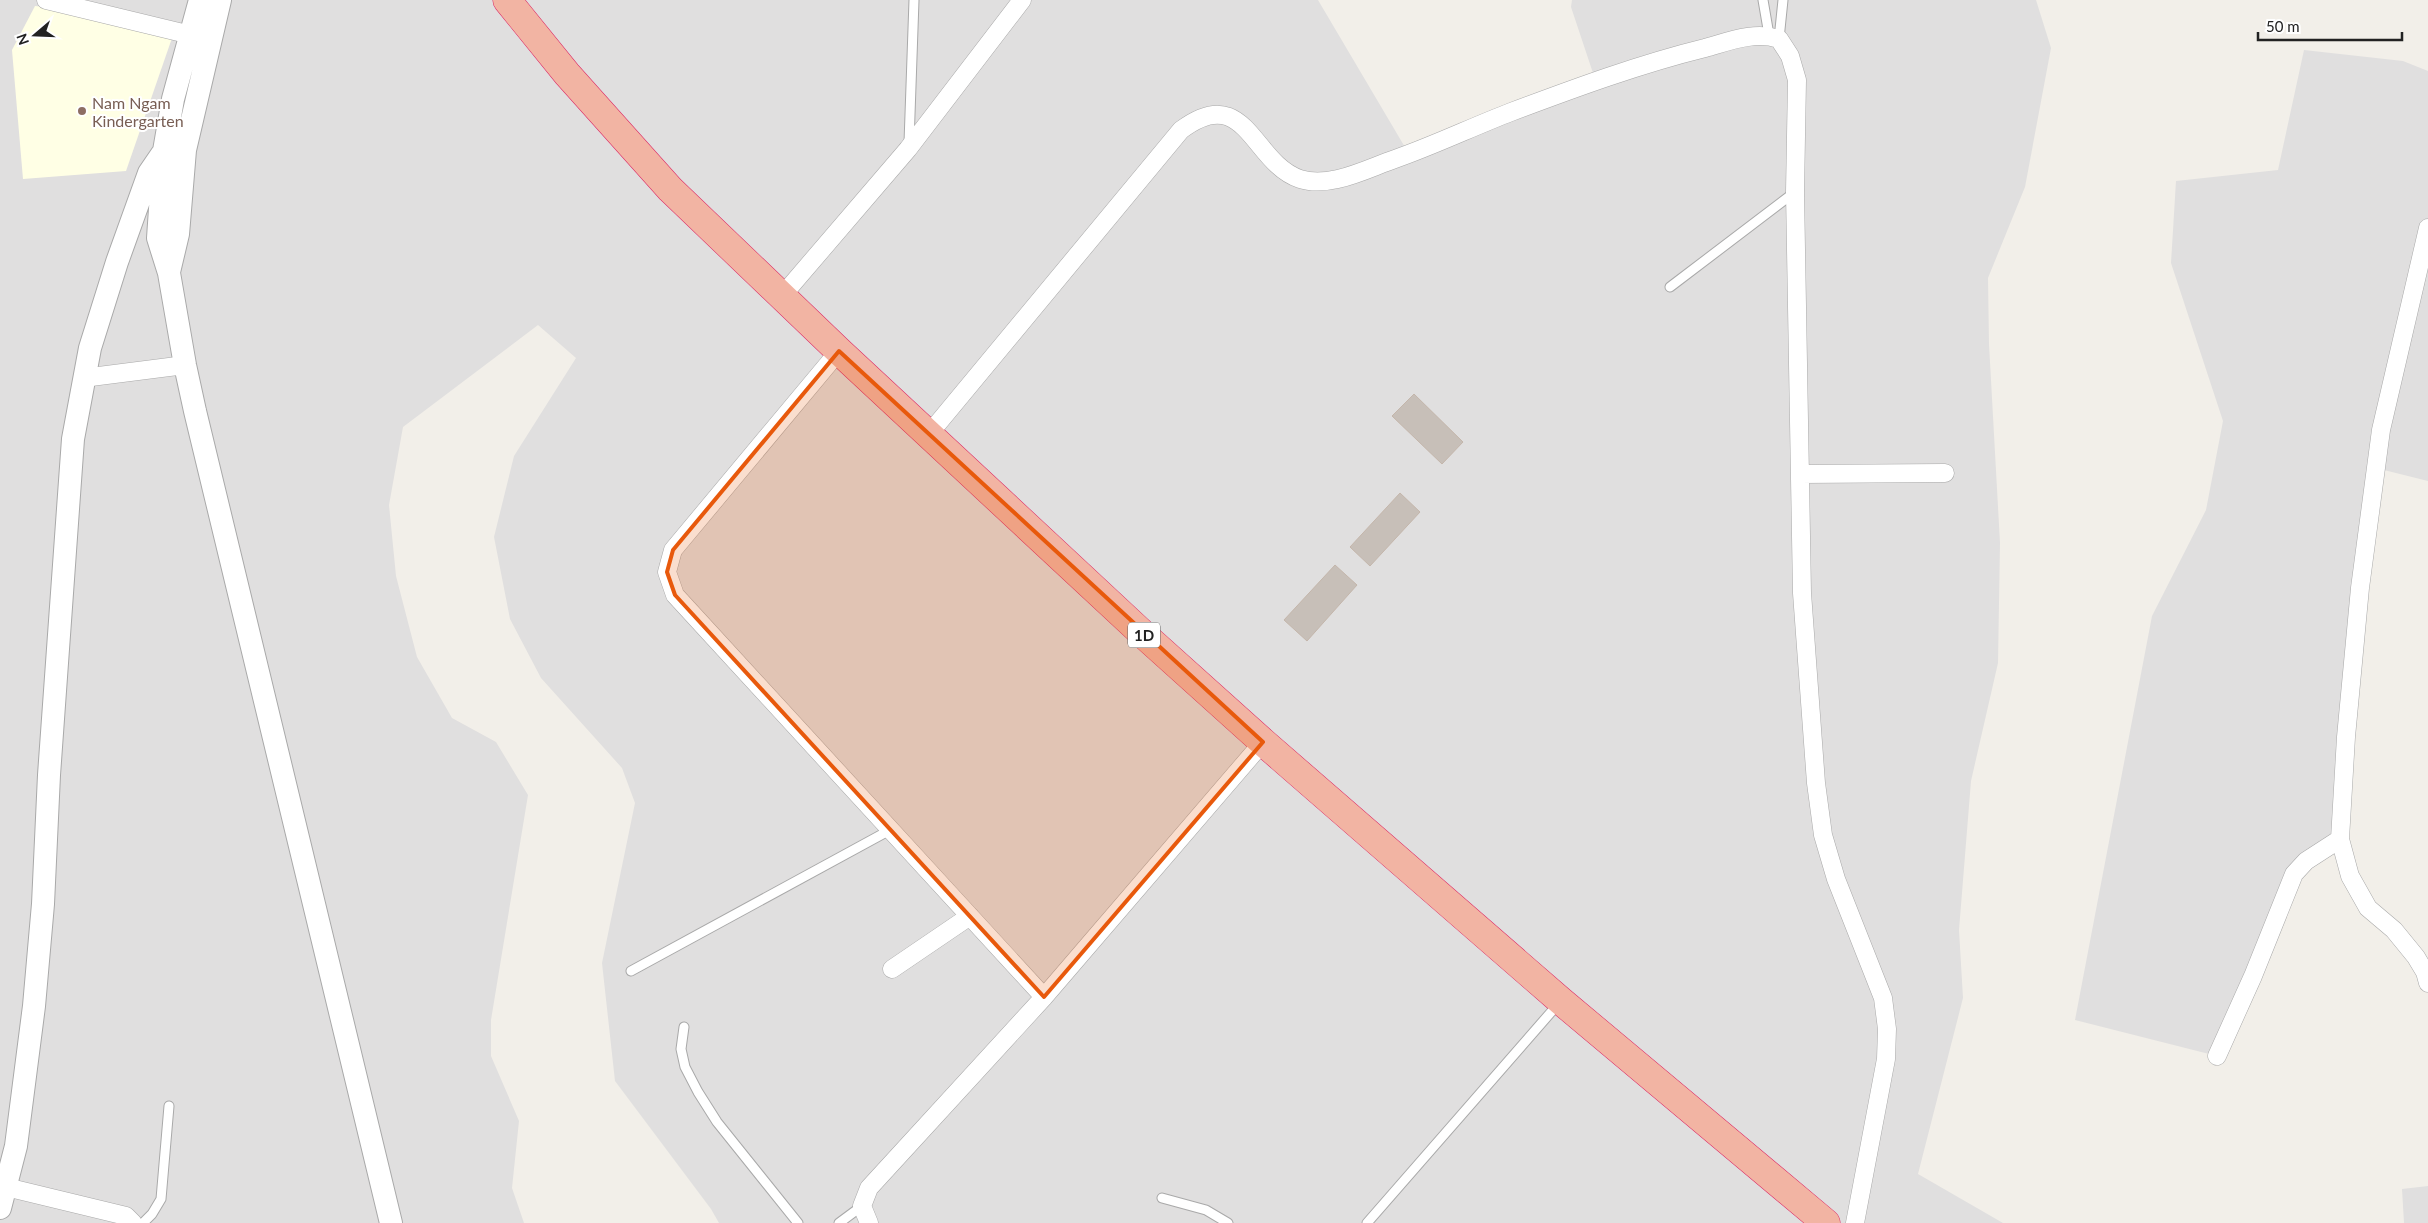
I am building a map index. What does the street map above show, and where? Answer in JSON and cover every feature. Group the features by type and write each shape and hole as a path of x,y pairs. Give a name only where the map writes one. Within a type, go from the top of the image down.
{"highway":[{"name":"1D","path":"507,0 567,74 670,189 839,351 1144,635 1561,1001 1826,1223"}],"street":[{"path":"46,0 191,35"},
{"path":"200,0 173,99 164,151 158,238 169,273 185,365 391,1223"},
{"path":"169,273 178,234 184,150 220,0"},
{"path":"782,296 908,149 1022,0"},
{"path":"928,434 1181,130 1195,120 1211,114 1228,116 1242,124 1282,168 1300,179 1320,181 1343,177 1400,157 1510,112 1671,56 1753,35 1774,37 1790,56 1796,80 1795,192 1802,593 1809,709 1816,783 1823,835 1836,879 1883,998 1887,1030 1886,1059 1855,1223"},
{"path":"133,1223 126,1216 3,1197 16,1146 34,1006 43,904 49,765 73,439 90,348 134,211 149,173 164,151"},
{"path":"2428,228 2381,430 2360,588 2346,737 2340,839 2350,876 2368,908 2394,930 2416,956 2425,972 2428,983"},
{"path":"839,351 673,550 668,572 676,594 1044,997"},
{"path":"83,378 185,365"},
{"path":"1800,474 1945,473"},
{"path":"869,1223 862,1206 869,1188 1044,997 1264,742"},
{"path":"2217,1056 2253,976 2294,874 2306,861 2340,839"},
{"path":"892,969 970,916"}],"lane":[{"path":"908,149 914,0"},
{"path":"1763,0 1774,37"},
{"path":"1774,37 1783,0"},
{"path":"1670,287 1795,192"},
{"path":"631,970 890,830"},
{"path":"1367,1223 1561,1001"},
{"path":"684,1027 682,1049 685,1067 698,1092 718,1122 798,1223"},
{"path":"143,1223 152,1214 161,1200 169,1106"},
{"path":"1162,1198 1206,1210 1228,1223"},
{"path":"839,1223 862,1206"}],"highlighted area":[{"path":"839,351 1263,742 1044,997 675,595 667,572 673,550"}],"shaded area":[{"path":"0,0 1318,0 1409,154 1596,82 1571,7 1572,0 2036,0 2051,48 2025,187 1988,278 1989,344 2000,543 1998,663 1971,781 1959,930 1963,998 1918,1174 2003,1223 719,1223 711,1209 615,1081 602,963 635,803 622,768 541,678 510,619 494,537 514,456 576,358 538,325 403,427 389,505 396,576 417,657 452,718 496,742 528,795 491,1020 491,1056 519,1121 512,1188 524,1223 0,1223"},
{"name":"Nam Ngam Kindergarten","path":"35,6 80,11 172,38 126,171 23,179 12,50"},
{"path":"2304,50 2403,61 2428,71 2428,481 2376,468 2340,839 2306,861 2217,1056 2075,1020 2152,616 2206,510 2223,421 2171,263 2176,181 2278,170"},
{"path":"2428,1186 2428,1223 2404,1223 2402,1189"}],"building":[{"path":"1414,394 1463,442 1442,464 1392,416"},
{"path":"1400,493 1420,512 1370,566 1350,547"},
{"path":"1335,565 1357,585 1307,641 1284,620"}],"place":[{"name":"Nam Ngam Kindergarten","path":"82,111"}]}
